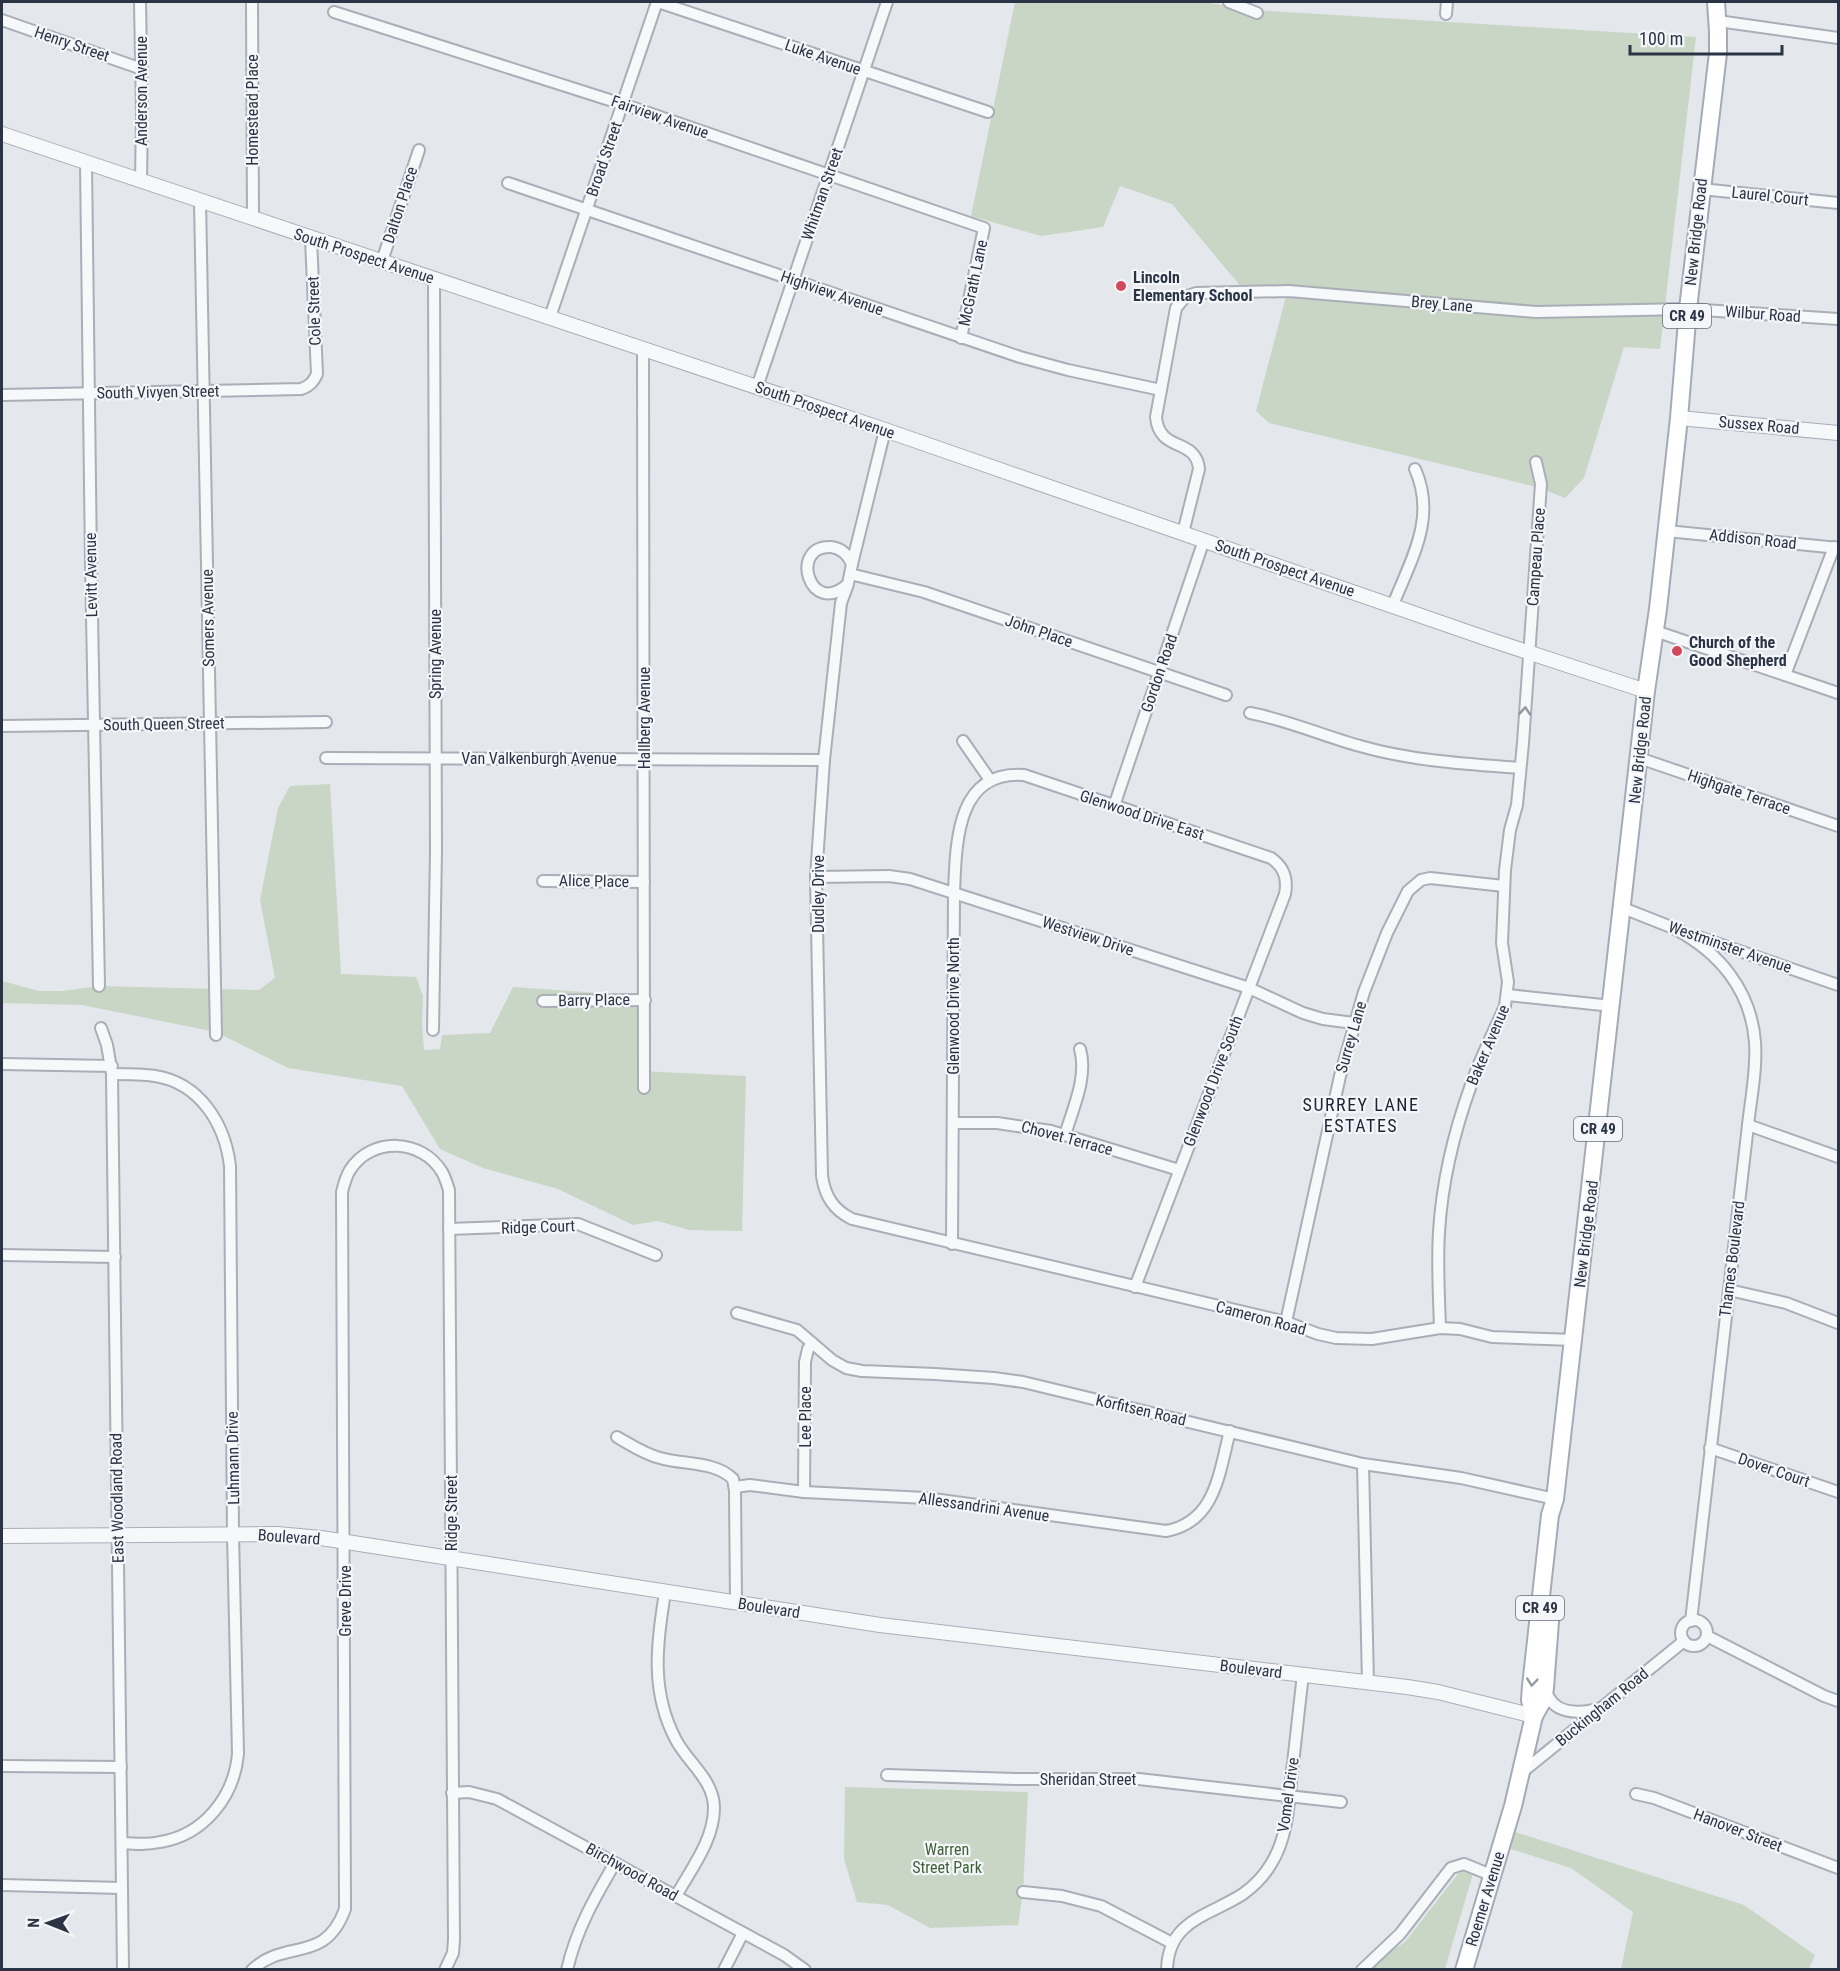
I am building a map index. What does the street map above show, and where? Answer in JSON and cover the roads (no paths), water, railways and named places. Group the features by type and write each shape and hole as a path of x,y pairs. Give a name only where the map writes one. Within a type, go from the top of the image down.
{"main road":[{"name":"New Bridge Road","path":"1534,1716 1530,1700 1550,1515 1555,1499 1574,1340 1646,691 1679,418 1688,309 1718,53 1716,2"},
{"name":"New Bridge Road","path":"1521,1773 1534,1716 1542,1702 1545,1688 1557,1516 1555,1499"},
{"name":"Roemer Avenue","path":"1464,1970 1521,1773"}],"street":[{"name":"Anderson Avenue","path":"140,2 141,181"},
{"name":"Homestead Place","path":"252,2 253,219"},
{"name":"Luke Avenue","path":"658,2 988,112"},
{"name":"Broad Street","path":"550,317 658,2"},
{"name":"Whitman Street","path":"757,387 887,2"},
{"path":"1229,2 1257,12"},
{"path":"1446,14 1447,2"},
{"name":"Fairview Avenue","path":"334,12 622,104 984,228"},
{"name":"Henry Street","path":"2,20 141,69"},
{"path":"1718,21 1839,38"},
{"name":"South Prospect Avenue","path":"2,134 885,430 1529,653 1646,691"},
{"name":"Dalton Place","path":"382,261 419,150"},
{"name":"Levitt Avenue","path":"86,163 99,986"},
{"name":"Highview Avenue","path":"507,183 961,338 1068,370 1161,390"},
{"name":"Laurel Court","path":"1701,189 1839,203"},
{"name":"Somers Avenue","path":"200,201 216,1035"},
{"name":"McGrath Lane","path":"961,338 984,228"},
{"name":"Cole Street","path":"311,239 317,374 312,383"},
{"name":"Spring Avenue","path":"433,1030 436,758 434,278"},
{"name":"Brey Lane","path":"1161,390 1176,308 1185,297 1197,293 1289,291 1536,312 1688,309"},
{"name":"Wilbur Road","path":"1688,309 1839,319"},
{"name":"Hallberg Avenue","path":"643,349 644,1088"},
{"name":"South Vivyen Street","path":"2,395 301,389 312,383"},
{"path":"1161,390 1156,417 1160,433 1173,444 1190,450 1198,462 1199,469 1183,533"},
{"name":"Sussex Road","path":"1679,418 1839,433"},
{"name":"Dudley Drive","path":"832,1205 827,1197 822,1176 816,877 824,760 841,603 885,430"},
{"name":"Campeau Place","path":"1529,653 1541,484 1536,462"},
{"path":"1393,605 1424,521 1423,492 1415,469"},
{"name":"Addison Road","path":"1666,531 1836,548"},
{"name":"Gordon Road","path":"1114,806 1204,540"},
{"path":"1785,675 1836,548"},
{"name":"John Place","path":"850,574 924,592 1226,695"},
{"path":"1655,631 1839,693"},
{"name":"Baker Avenue","path":"1440,1328 1438,1232 1447,1172 1457,1127 1471,1084 1508,995 1502,943 1504,886 1520,768 1529,653"},
{"path":"1250,713 1273,717 1377,750 1411,757 1520,768"},
{"name":"South Queen Street","path":"2,726 326,722"},
{"path":"963,741 990,780"},
{"name":"Van Valkenburgh Avenue","path":"326,758 824,760"},
{"name":"Highgate Terrace","path":"1639,758 1839,826"},
{"name":"Glenwood Drive East","path":"990,780 1001,776 1024,775 1271,858 1278,863 1286,875"},
{"name":"Glenwood Drive North","path":"952,1244 954,892 957,846 963,816 972,795 990,780"},
{"name":"Glenwood Drive South","path":"1135,1287 1285,894 1286,875"},
{"name":"Westview Drive","path":"816,877 889,876 910,879 1249,988 1323,1020 1354,1023"},
{"name":"Surrey Lane","path":"1286,1322 1340,1076 1354,1023 1387,933 1408,891 1414,884 1430,878 1504,886"},
{"name":"Alice Place","path":"543,880 644,882"},
{"name":"Westminster Avenue","path":"1623,908 1676,929 1839,985"},
{"name":"Thames Boulevard","path":"1676,929 1701,944 1732,976 1747,1005 1755,1050 1691,1621"},
{"path":"1508,995 1612,1006"},
{"name":"Barry Place","path":"543,1001 645,1000"},
{"name":"East Woodland Road","path":"101,1028 112,1070 123,1970"},
{"path":"1065,1135 1082,1077 1083,1064 1080,1048"},
{"name":"Luhmann Drive","path":"2,1064 112,1070 170,1080 194,1093 216,1118 228,1147 238,1754 228,1792 216,1810 204,1822 190,1831 160,1842 122,1844"},
{"name":"Chovet Terrace","path":"953,1123 997,1123 1024,1126 1065,1135 1179,1170"},
{"path":"1748,1125 1839,1157"},
{"name":"Ridge Street","path":"348,1175 351,1168 369,1151 400,1145 417,1150 435,1162 449,1190 454,1940 453,1953 445,1970"},
{"name":"Greve Drive","path":"252,1970 274,1955 318,1945 335,1930 345,1910 342,1192 348,1175"},
{"name":"Cameron Road","path":"832,1205 852,1219 1286,1322 1336,1338 1372,1339 1440,1328 1461,1329 1492,1337 1574,1340"},
{"name":"Ridge Court","path":"449,1229 578,1224 656,1255"},
{"path":"2,1255 114,1257"},
{"path":"1729,1290 1786,1303 1839,1323"},
{"name":"Korfitsen Road","path":"737,1313 797,1330 846,1368 1023,1382 1363,1464 1461,1478 1555,1499"},
{"name":"Lee Place","path":"804,1492 805,1362 812,1343"},
{"name":"Allessandrini Avenue","path":"735,1487 750,1485 804,1492 926,1498 1166,1531 1188,1524 1210,1501 1230,1431"},
{"path":"617,1437 647,1454 720,1469 733,1479 735,1487 736,1603"},
{"name":"Dover Court","path":"1710,1448 1839,1492"},
{"path":"1363,1464 1368,1682"},
{"name":"Boulevard","path":"2,1536 283,1534 929,1631 1438,1692 1534,1716"},
{"path":"665,1592 657,1656 657,1679 662,1707 677,1743 704,1778 713,1799 714,1808 713,1824 708,1838 676,1896"},
{"path":"1698,1621 1704,1625 1707,1636 1705,1641 1697,1646 1688,1645 1684,1641 1682,1630 1686,1623 1698,1621"},
{"path":"1707,1636 1838,1701"},
{"name":"Buckingham Road","path":"1521,1773 1684,1641"},
{"name":"Vomel Drive","path":"1172,1943 1177,1934 1198,1916 1240,1895 1263,1876 1272,1863 1282,1841 1303,1675"},
{"path":"1545,1688 1548,1697 1562,1709 1578,1713 1600,1709"},
{"path":"2,1766 121,1767"},
{"name":"Sheridan Street","path":"886,1775 1026,1779 1131,1778 1341,1802"},
{"name":"Birchwood Road","path":"452,1792 469,1792 496,1799 784,1955 805,1970"},
{"name":"Hanover Street","path":"1636,1794 1654,1798 1839,1868"},
{"path":"567,1970 572,1947 580,1927 615,1863"},
{"path":"1362,1970 1400,1934 1451,1868 1464,1864 1491,1875"},
{"path":"2,1885 122,1888"},
{"path":"1023,1892 1062,1896 1101,1906 1172,1943 1168,1953 1167,1970"},
{"path":"724,1970 743,1933"}],"place":[{"name":"Lincoln Elementary School","path":"1121,286"},
{"name":"Church of the Good Shepherd","path":"1677,651"}],"district":[{"name":"SURREY LANE ESTATES","path":"1361,1114"}],"park label":[{"name":"Warren Street Park","path":"947,1858"}]}
